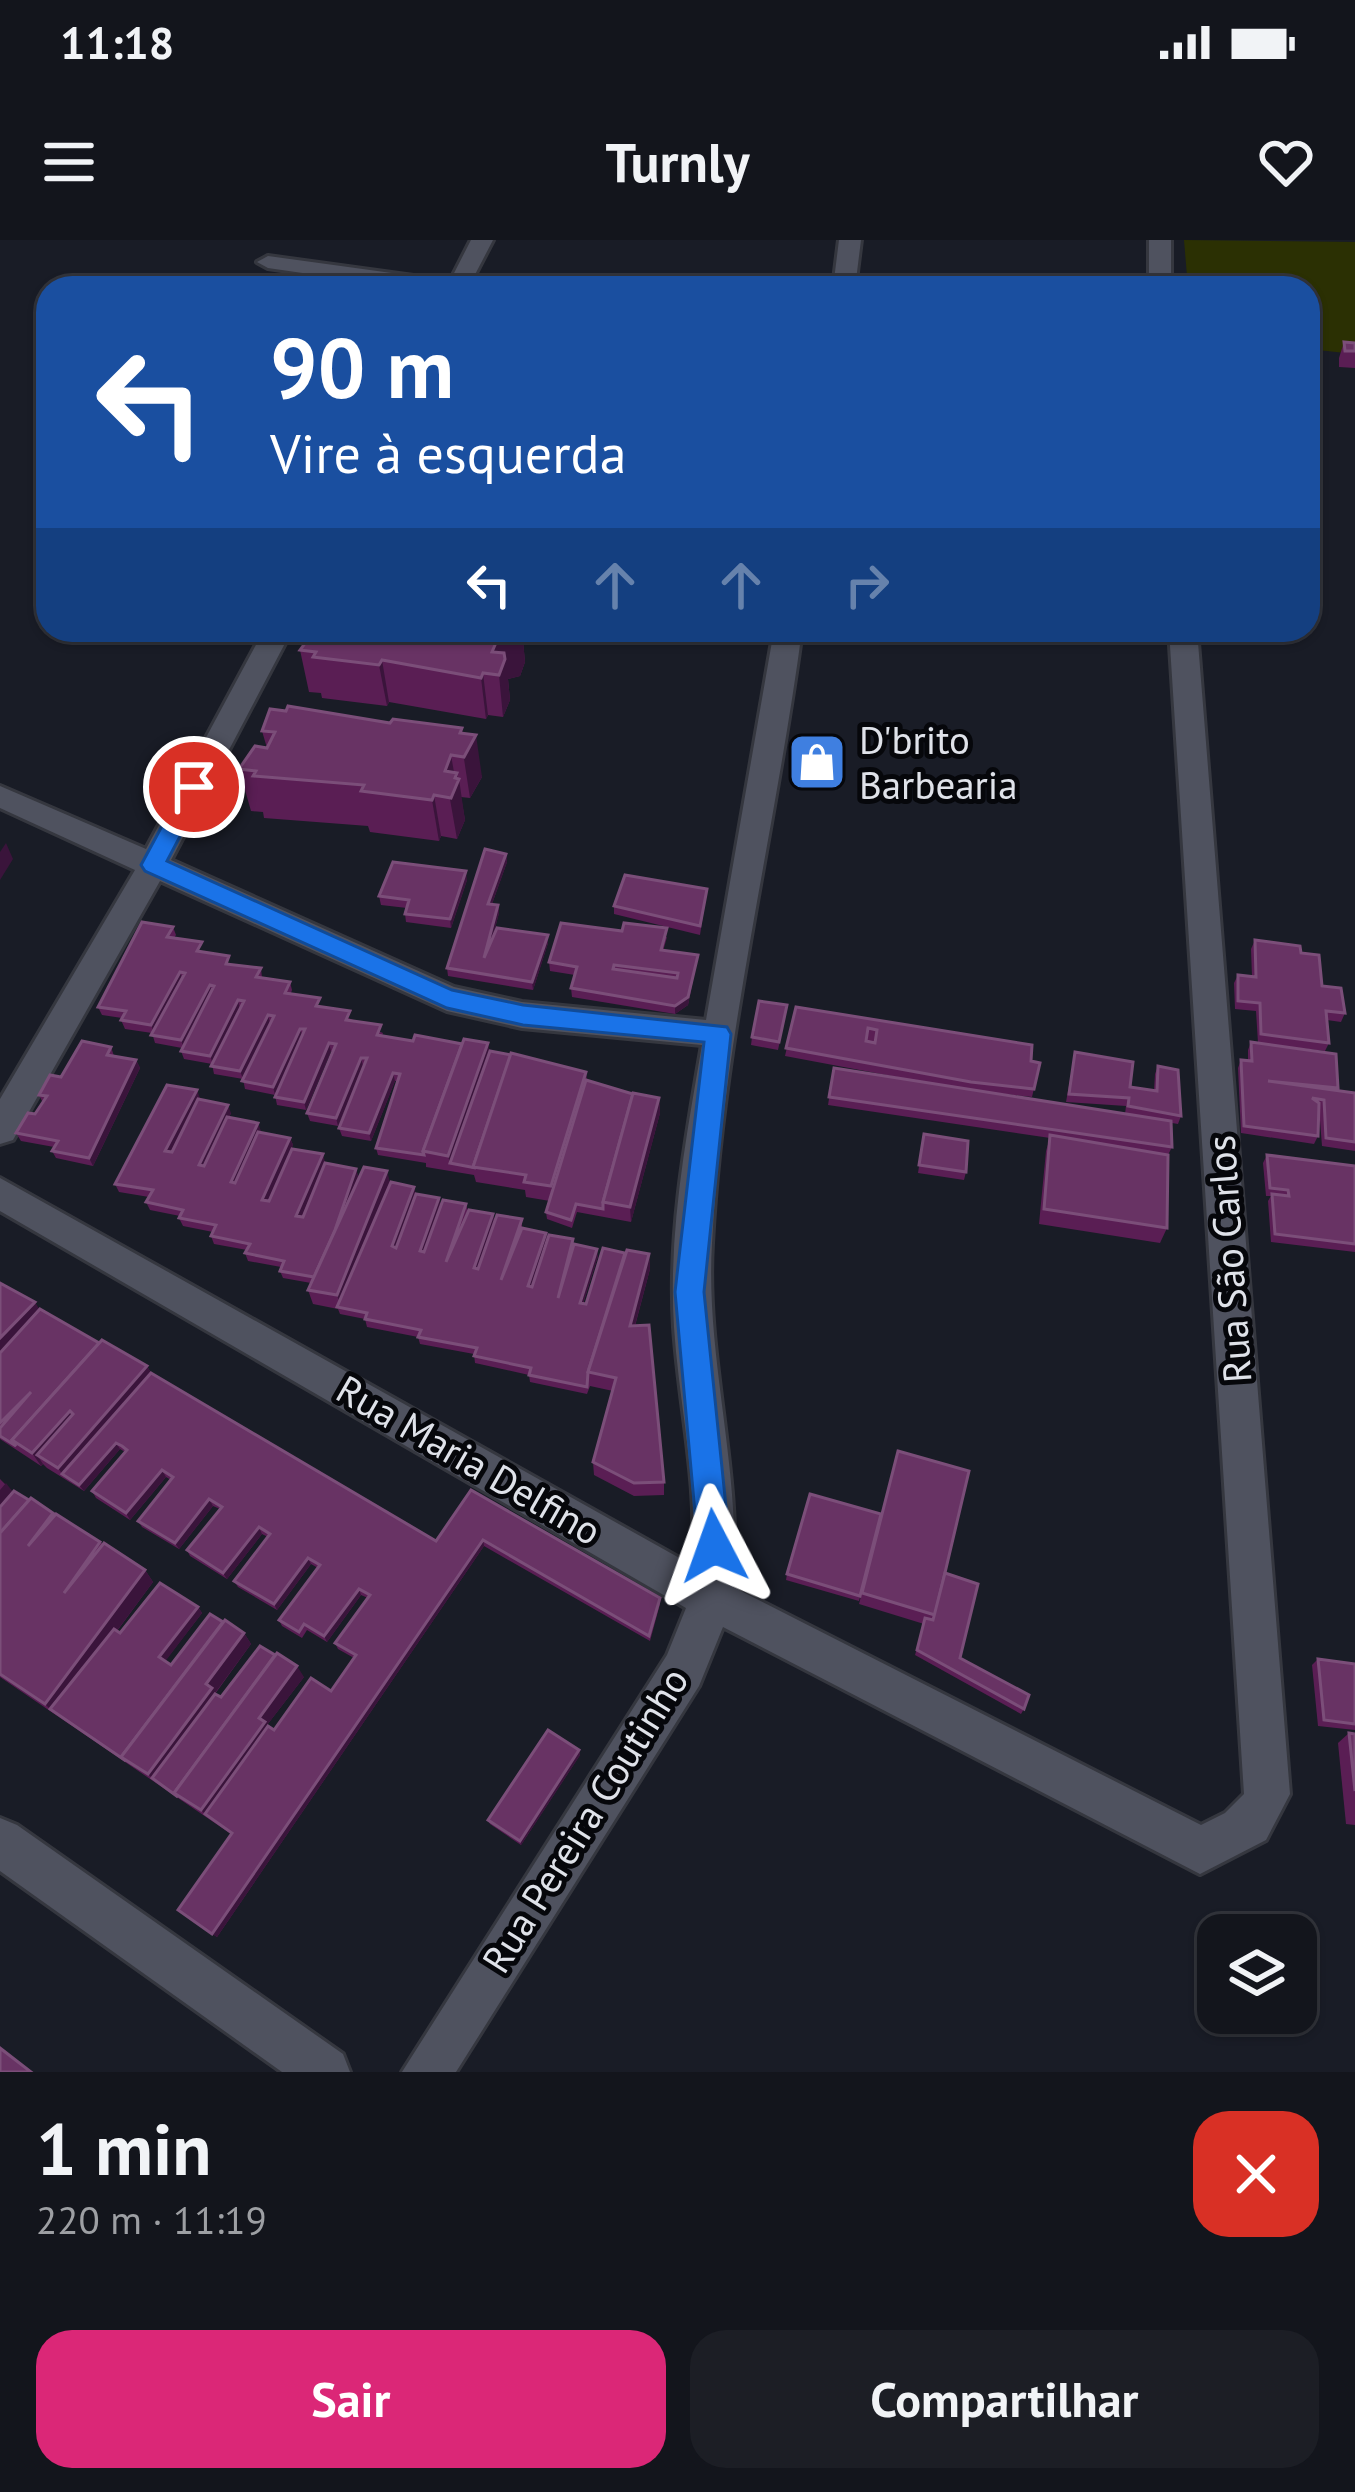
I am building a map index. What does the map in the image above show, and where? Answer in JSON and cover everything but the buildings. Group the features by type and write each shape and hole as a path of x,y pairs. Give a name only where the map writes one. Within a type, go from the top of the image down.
{"street":[{"path":"462,276 482,240"},
{"path":"845,276 850,240"},
{"path":"1160,240 1160,276"},
{"path":"268,262 369,276"},
{"path":"0,1130 153,865 272,642"},
{"name":"Rua Pereira Coutinho","path":"428,2072 683,1670 710,1598 714,1546 689,1292 718,1034 786,642"},
{"name":"Rua São Carlos","path":"1184,642 1267,1794 1262,1814 1246,1830 1200,1850"},
{"path":"0,796 447,998 523,1015 718,1034"},
{"name":"Rua Maria Delfino","path":"0,1193 710,1598 1200,1850"},
{"path":"0,1842 325,2072"}],"green space":[{"path":"1184,240 1355,242 1355,354 1320,350 1320,276 1187,276"}],"place":[{"name":"D'brito Barbearia","path":"817,762"}],"route":[{"path":"194,787 153,865 447,998 523,1015 718,1034 689,1292 714,1546"}]}
